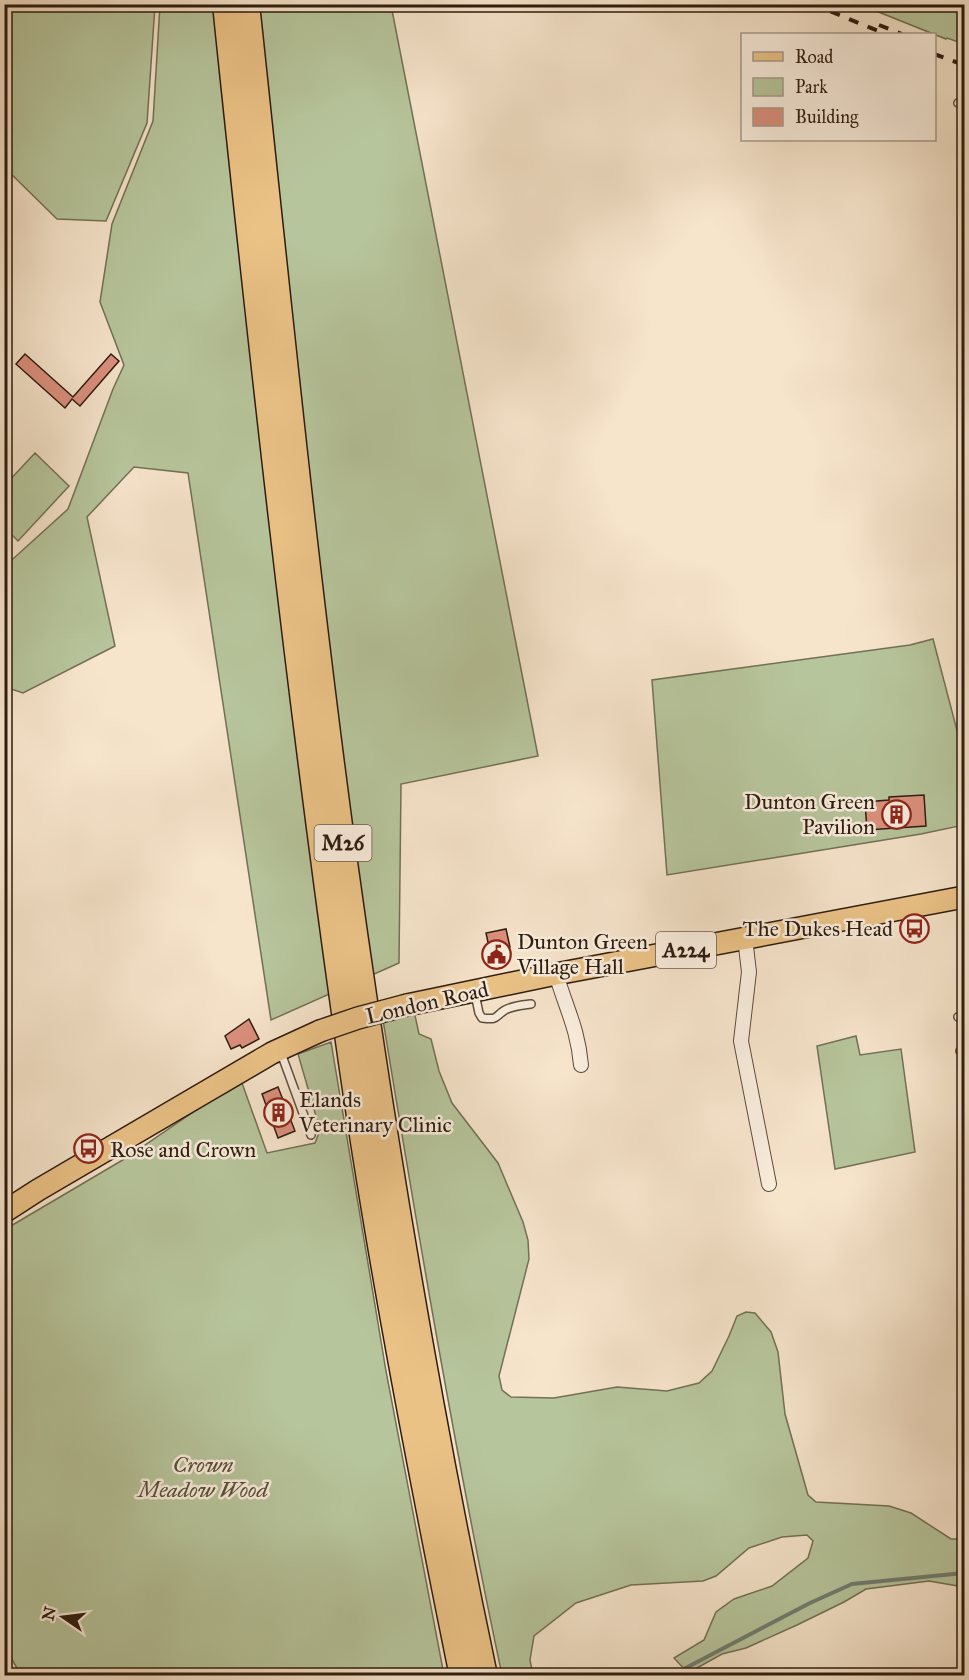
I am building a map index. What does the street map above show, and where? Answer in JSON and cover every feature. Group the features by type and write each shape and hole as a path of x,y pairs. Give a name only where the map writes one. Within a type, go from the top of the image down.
{"highway":[{"name":"M26","path":"225,4 285,543 348,1044 408,1401 462,1676"},
{"name":"M26","path":"247,4 320,660 370,1034 424,1360 485,1676"}],"main road":[{"name":"London Road","path":"4,1212 280,1049 320,1031 358,1018 407,1005 556,974 964,897"}],"street":[{"path":"744,938 749,972 741,1041 769,1184"},
{"path":"556,974 572,1015 579,1045 580,1065"}],"lane":[{"path":"474,991 482,1018 492,1019 498,1017 506,1009 531,1004"},
{"path":"280,1049 311,1135"}],"green space":[{"path":"4,5 155,5 147,123 106,221 57,219 5,168"},
{"path":"160,5 391,5 538,756 401,784 399,963 271,1020 188,473 134,467 87,517 115,646 23,693 8,688 5,679 4,567 68,509 124,365 100,302 112,224 153,121"},
{"path":"861,5 964,5 964,44"},
{"path":"35,453 69,486 18,541 5,528 5,485"},
{"path":"933,639 964,757 964,825 667,875 652,680 910,645"},
{"path":"414,1011 419,1034 431,1039 439,1071 452,1103 498,1163 523,1222 528,1240 529,1259 499,1376 502,1390 511,1397 554,1398 617,1387 667,1391 699,1383 712,1371 737,1316 746,1312 755,1313 771,1332 778,1352 785,1414 808,1495 816,1502 889,1506 911,1513 951,1539 964,1539 964,1587 929,1581 866,1589 797,1625 746,1648 722,1654 688,1673 674,1658 704,1640 716,1612 734,1599 772,1586 808,1558 813,1541 807,1535 782,1537 749,1548 716,1576 703,1581 631,1585 576,1603 534,1636 530,1660 533,1675 502,1675 424,1266 383,1020"},
{"path":"856,1036 860,1055 901,1049 915,1152 835,1169 817,1046"},
{"name":"Crown Meadow Wood","path":"331,1042 386,1371 444,1675 172,1676 165,1673 164,1676 21,1675 4,1646 4,1230 126,1158 202,1106 242,1083 267,1153 315,1143 320,1130 298,1054"}],"building":[{"path":"25,354 73,397 111,354 119,361 80,406 72,399 65,408 16,364"},
{"name":"Dunton Green Pavilion","path":"924,795 926,826 867,830 865,802 889,800 889,797"},
{"name":"Dunton Green Village Hall","path":"506,929 510,947 503,949 506,960 489,963 486,933"},
{"path":"249,1019 259,1039 242,1048 240,1045 231,1049 225,1036"},
{"name":"Elands Veterinary Clinic","path":"278,1087 295,1131 278,1138 262,1094"}],"waterway":[{"path":"676,1676 680,1671 810,1603 852,1584 964,1573"}],"railway":[{"path":"812,4 884,33"},
{"path":"879,25 899,33"},
{"path":"936,55 964,65"}],"place":[{"name":"Dunton Green Pavilion","path":"896,814"},
{"name":"The Dukes Head","path":"914,928"},
{"name":"Dunton Green Village Hall","path":"496,954"},
{"name":"Elands Veterinary Clinic","path":"278,1112"},
{"name":"Rose and Crown","path":"89,1149"}]}
